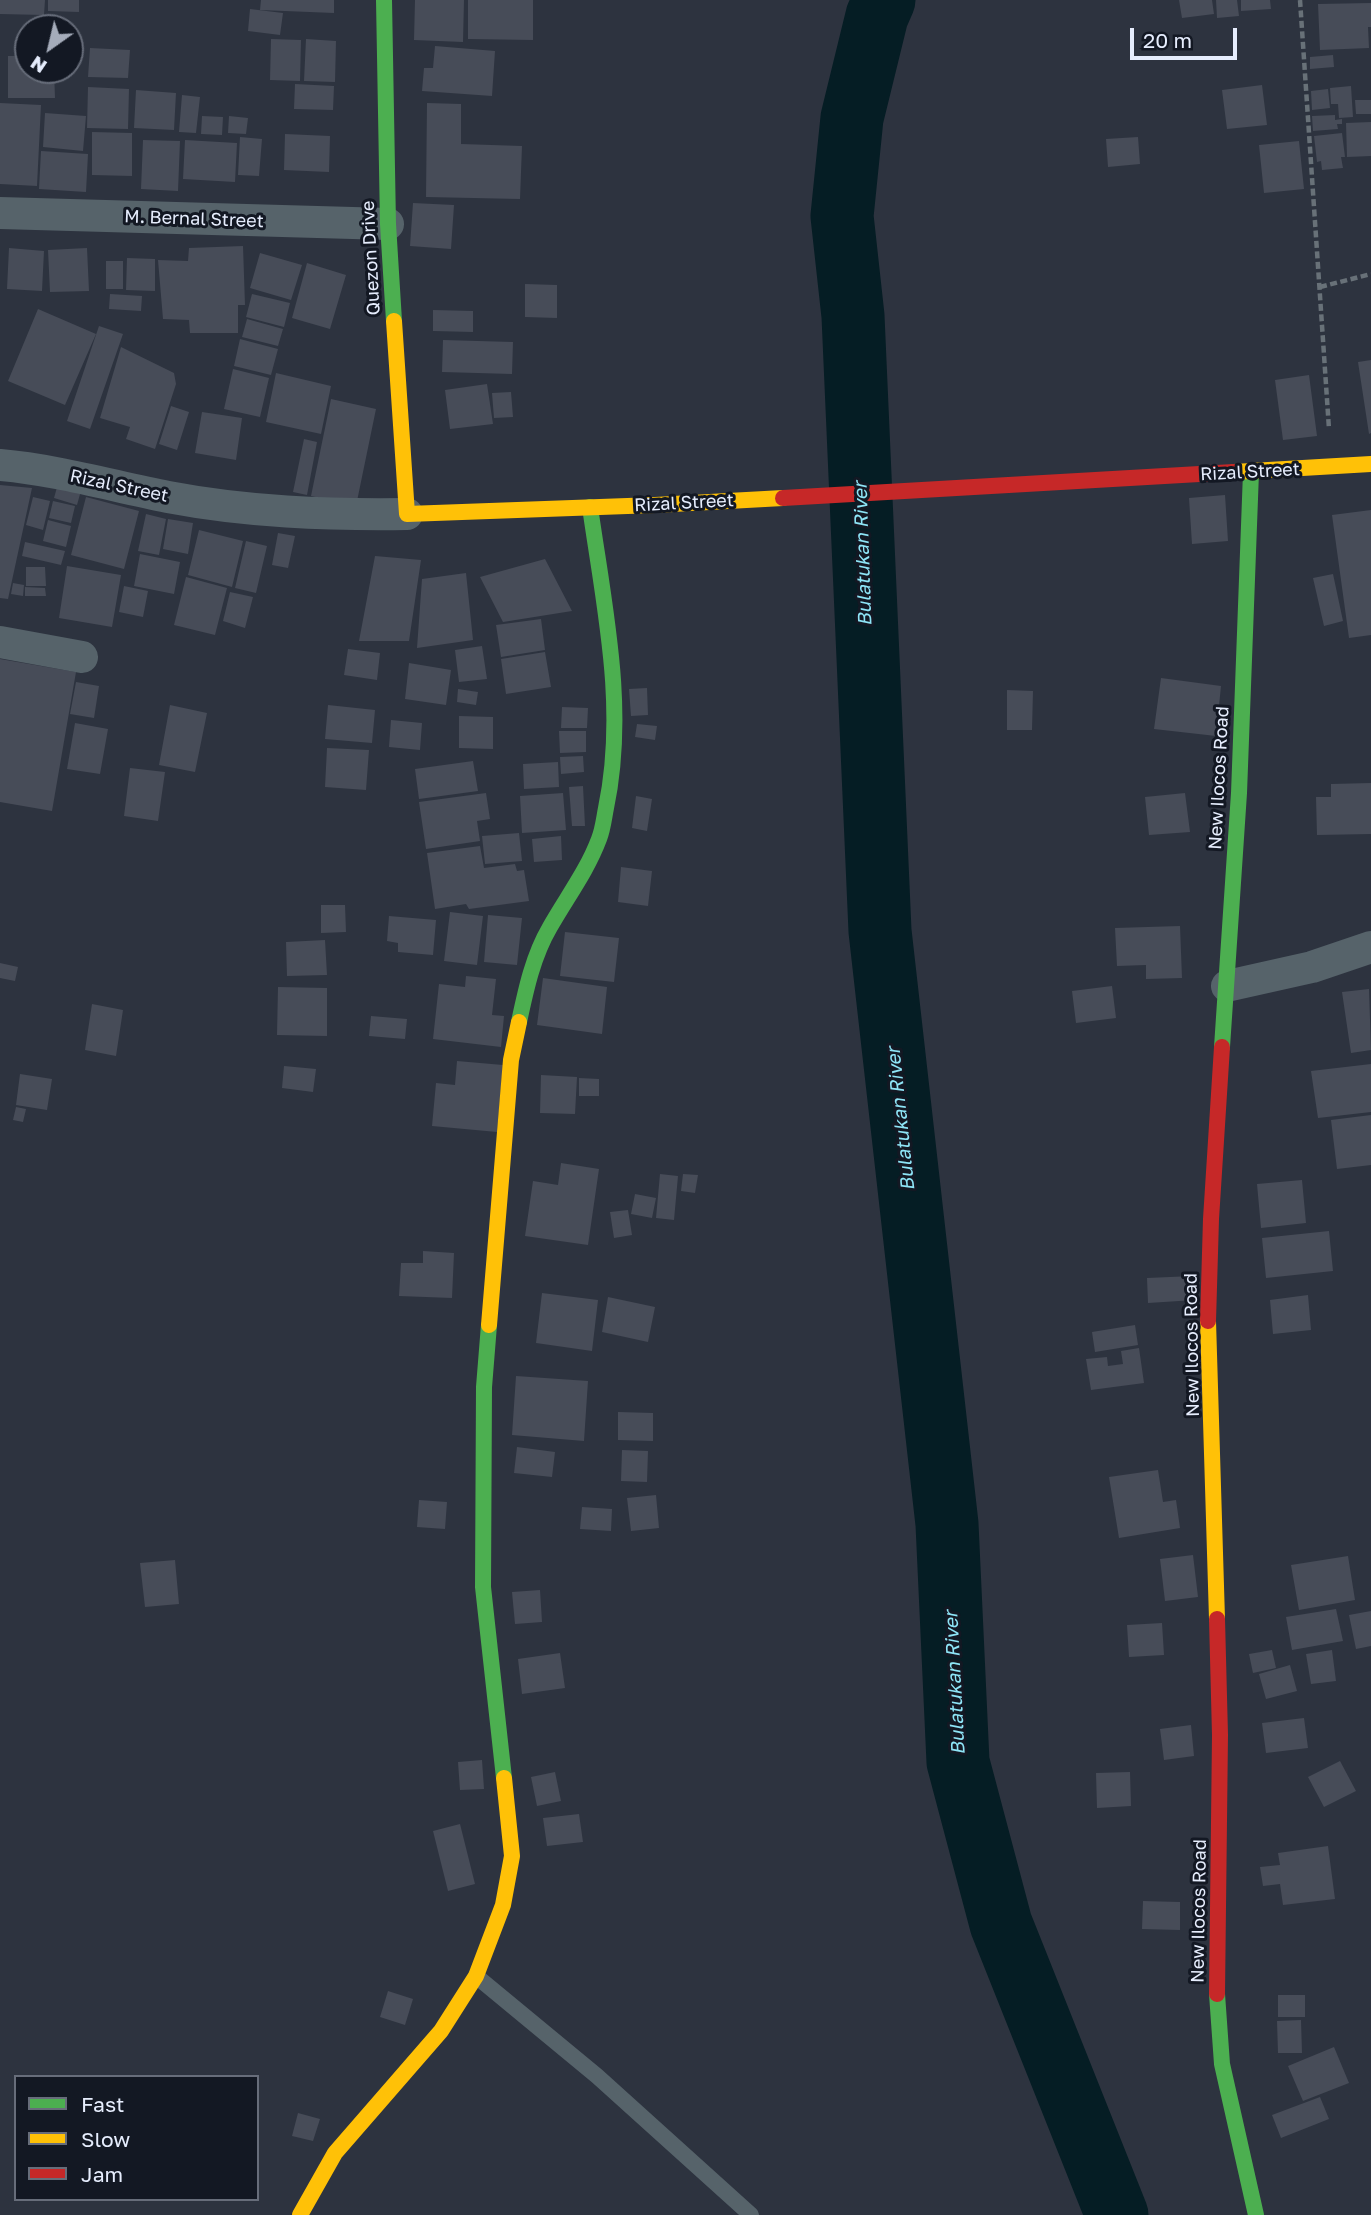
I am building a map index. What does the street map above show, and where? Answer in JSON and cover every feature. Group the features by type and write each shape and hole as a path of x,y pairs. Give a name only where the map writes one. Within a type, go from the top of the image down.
{"street":[{"name":"Quezon Drive","path":"384,0 388,224 407,514"},
{"name":"M. Bernal Street","path":"0,213 388,224"},
{"name":"Rizal Street","path":"0,465 86,478 167,497 249,510 407,514 655,505 1371,464"},
{"name":"New Ilocos Road","path":"1251,472 1239,793 1211,1219 1208,1308 1220,1735 1217,2005 1222,2064 1256,2215"},
{"path":"300,2215 335,2153 441,2031 477,1976 503,1905 512,1856 483,1587 484,1387 511,1060 529,973 549,928 579,883 600,837 610,790 616,736 612,662 590,507"},
{"path":"0,642 82,657"},
{"path":"1227,986 1312,967 1371,947"}],"lane":[{"path":"477,1976 597,2076 751,2215"}],"path":[{"path":"1300,0 1332,467"},
{"path":"1320,287 1371,274"}],"building":[{"path":"0,0 45,0 44,14 0,14"},
{"path":"48,0 79,0 79,12 48,11"},
{"path":"261,0 334,0 334,13 260,10"},
{"path":"415,0 464,0 463,42 414,40"},
{"path":"468,0 533,0 533,40 468,39"},
{"path":"1179,0 1212,0 1214,14 1182,18"},
{"path":"1216,0 1237,0 1239,16 1217,18"},
{"path":"1241,0 1270,0 1271,9 1241,11"},
{"path":"1371,3 1369,48 1320,50 1318,4"},
{"path":"250,9 283,13 280,35 248,31"},
{"path":"271,39 301,40 300,81 270,80"},
{"path":"306,39 336,41 335,82 304,81"},
{"path":"435,46 495,51 492,96 422,91 424,68 433,68"},
{"path":"90,48 130,50 128,78 88,77"},
{"path":"1333,55 1334,67 1310,69 1310,57"},
{"path":"8,56 14,56 14,84 54,84 55,98 8,98"},
{"path":"295,84 334,86 333,110 294,109"},
{"path":"1262,85 1267,125 1227,129 1222,90"},
{"path":"1351,86 1353,117 1339,118 1338,104 1331,104 1330,88"},
{"path":"88,87 129,89 128,129 87,128"},
{"path":"1328,89 1330,108 1312,110 1311,91"},
{"path":"136,90 176,93 174,130 134,128"},
{"path":"182,95 200,97 196,133 179,132"},
{"path":"1355,100 1371,100 1371,114 1356,114"},
{"path":"0,103 41,105 37,186 0,184"},
{"path":"427,103 461,104 461,144 522,146 520,199 426,197"},
{"path":"45,113 86,116 83,151 43,147"},
{"path":"1335,115 1335,120 1342,119 1342,124 1337,124 1338,129 1313,131 1312,116"},
{"path":"202,116 223,117 222,135 201,134"},
{"path":"229,116 248,118 246,134 228,133"},
{"path":"1371,122 1371,156 1347,157 1346,123"},
{"path":"92,132 132,133 132,176 92,175"},
{"path":"1342,133 1345,157 1341,157 1343,168 1322,170 1321,161 1317,162 1314,136"},
{"path":"285,134 330,136 329,172 284,170"},
{"path":"240,137 262,139 259,176 238,175"},
{"path":"1138,137 1140,164 1108,167 1106,139"},
{"path":"143,140 180,141 178,191 141,189"},
{"path":"185,140 237,143 235,182 183,179"},
{"path":"1299,141 1304,189 1264,193 1259,145"},
{"path":"41,151 88,154 86,192 39,189"},
{"path":"413,203 454,205 451,249 410,246"},
{"path":"243,246 245,305 238,305 238,333 190,333 189,320 163,319 158,260 188,261 189,248"},
{"path":"9,248 44,251 42,291 7,289"},
{"path":"87,248 89,291 50,292 48,250"},
{"path":"260,253 302,265 291,300 250,288"},
{"path":"127,258 155,259 155,291 126,290"},
{"path":"106,261 123,261 123,289 106,289"},
{"path":"307,263 346,275 330,329 292,318"},
{"path":"525,284 557,285 557,318 525,317"},
{"path":"110,294 142,296 141,311 109,309"},
{"path":"252,294 290,303 284,327 246,317"},
{"path":"38,309 96,334 65,405 8,381"},
{"path":"433,310 473,311 473,332 433,331"},
{"path":"247,319 283,329 278,346 242,337"},
{"path":"99,326 123,334 90,429 67,421"},
{"path":"240,339 278,349 271,375 234,366"},
{"path":"443,340 513,342 512,374 442,372"},
{"path":"121,347 174,373 176,384 155,449 126,439 130,427 100,418"},
{"path":"1371,360 1371,433 1369,434 1358,362"},
{"path":"233,369 269,378 260,417 224,409"},
{"path":"276,373 331,386 321,434 266,422"},
{"path":"1309,375 1317,436 1283,440 1275,380"},
{"path":"487,384 493,424 450,429 445,390"},
{"path":"511,392 513,417 494,418 492,393"},
{"path":"331,399 376,409 356,506 311,496"},
{"path":"171,406 189,412 177,450 159,444"},
{"path":"202,412 242,418 236,460 195,453"},
{"path":"304,439 317,442 307,495 293,492"},
{"path":"59,480 82,487 77,505 54,498"},
{"path":"0,485 32,488 8,599 0,598"},
{"path":"1225,495 1228,541 1192,544 1189,498"},
{"path":"33,497 50,501 43,530 26,525"},
{"path":"86,497 139,511 124,569 71,555"},
{"path":"53,501 75,506 71,523 49,518"},
{"path":"1371,510 1371,635 1349,638 1332,515"},
{"path":"146,514 166,519 159,555 138,551"},
{"path":"168,519 193,523 188,554 163,549"},
{"path":"48,520 71,526 66,547 43,541"},
{"path":"199,530 243,541 232,587 188,575"},
{"path":"278,533 295,536 288,568 272,565"},
{"path":"246,541 267,546 256,593 235,588"},
{"path":"25,542 65,551 61,565 22,556"},
{"path":"140,554 180,562 174,594 134,586"},
{"path":"375,556 421,560 409,641 359,641"},
{"path":"545,559 572,611 503,622 480,577"},
{"path":"67,566 121,575 112,627 59,618"},
{"path":"26,567 45,567 46,586 26,586"},
{"path":"466,573 473,640 417,648 422,579"},
{"path":"1333,574 1343,621 1324,626 1313,578"},
{"path":"186,577 227,588 215,635 174,625"},
{"path":"13,583 24,585 23,596 11,594"},
{"path":"124,586 148,591 143,617 119,612"},
{"path":"25,587 45,588 46,596 25,596"},
{"path":"230,592 253,597 245,628 223,621"},
{"path":"541,619 545,650 501,657 496,625"},
{"path":"482,646 487,679 459,682 455,650"},
{"path":"348,649 380,653 377,680 344,675"},
{"path":"545,652 551,687 506,694 501,659"},
{"path":"0,659 76,672 52,811 0,802"},
{"path":"409,663 451,670 446,705 405,699"},
{"path":"1161,678 1221,686 1216,736 1154,729"},
{"path":"76,682 99,686 94,718 70,714"},
{"path":"647,688 648,715 631,716 629,689"},
{"path":"458,689 478,692 476,705 457,702"},
{"path":"1007,690 1033,691 1032,730 1007,730"},
{"path":"170,705 207,713 195,772 159,765"},
{"path":"328,705 375,710 372,743 325,739"},
{"path":"562,707 588,708 587,728 561,728"},
{"path":"459,716 493,717 493,749 459,748"},
{"path":"391,720 422,723 420,750 389,747"},
{"path":"75,723 108,729 100,774 67,769"},
{"path":"637,724 657,726 655,740 635,737"},
{"path":"559,731 586,731 586,752 560,753"},
{"path":"327,748 369,750 366,790 325,787"},
{"path":"583,756 584,772 561,774 560,757"},
{"path":"473,761 478,791 419,799 415,769"},
{"path":"558,762 559,787 524,789 523,764"},
{"path":"130,768 165,772 158,821 124,816"},
{"path":"1371,783 1371,834 1317,835 1316,797 1331,797 1331,784"},
{"path":"583,786 585,826 572,826 569,787"},
{"path":"486,793 490,819 477,821 480,841 426,849 419,802"},
{"path":"563,793 566,830 522,833 520,796"},
{"path":"1185,793 1190,832 1149,835 1145,797"},
{"path":"636,796 652,799 647,831 632,828"},
{"path":"519,833 522,861 485,864 482,836"},
{"path":"561,836 562,860 534,862 532,839"},
{"path":"480,846 484,868 515,864 517,871 524,870 529,901 469,909 466,904 435,909 427,853"},
{"path":"621,867 652,871 648,906 618,902"},
{"path":"321,905 345,905 346,932 321,933"},
{"path":"450,912 483,916 477,965 444,961"},
{"path":"488,915 522,918 517,965 484,962"},
{"path":"389,916 436,920 433,955 398,952 398,943 387,941"},
{"path":"1180,926 1182,978 1146,979 1146,965 1117,966 1115,928"},
{"path":"565,932 619,938 614,982 560,976"},
{"path":"325,940 327,975 287,976 286,942"},
{"path":"0,963 18,967 15,981 0,978"},
{"path":"466,976 496,979 492,1015 504,1016 501,1047 433,1039 439,984 465,987"},
{"path":"543,978 607,987 602,1034 537,1025"},
{"path":"1112,986 1116,1018 1076,1023 1072,991"},
{"path":"278,987 327,988 327,1036 277,1035"},
{"path":"1369,989 1371,1050 1351,1053 1342,992"},
{"path":"92,1004 123,1010 116,1056 85,1050"},
{"path":"371,1016 407,1019 405,1039 369,1036"},
{"path":"457,1061 503,1065 497,1132 432,1126 436,1083 455,1085"},
{"path":"1371,1064 1371,1112 1318,1118 1311,1071"},
{"path":"284,1066 316,1069 313,1092 282,1088"},
{"path":"20,1074 52,1079 47,1110 16,1105"},
{"path":"541,1075 577,1077 575,1114 540,1113"},
{"path":"579,1078 599,1079 599,1096 579,1096"},
{"path":"16,1107 26,1109 23,1122 13,1120"},
{"path":"1371,1115 1371,1165 1337,1169 1331,1120"},
{"path":"561,1163 599,1169 588,1245 525,1236 533,1181 558,1185"},
{"path":"660,1174 678,1176 674,1220 656,1218"},
{"path":"683,1174 698,1175 695,1193 681,1191"},
{"path":"1302,1180 1306,1223 1261,1228 1257,1184"},
{"path":"635,1194 656,1198 652,1218 631,1214"},
{"path":"628,1210 632,1235 614,1238 610,1212"},
{"path":"1329,1231 1333,1271 1266,1278 1262,1238"},
{"path":"423,1251 454,1253 452,1298 399,1296 401,1263 423,1263"},
{"path":"1193,1276 1195,1300 1148,1303 1147,1278"},
{"path":"542,1293 598,1300 592,1351 536,1343"},
{"path":"1308,1295 1311,1330 1273,1334 1270,1300"},
{"path":"608,1297 655,1307 648,1342 602,1332"},
{"path":"1135,1325 1138,1345 1095,1352 1092,1332"},
{"path":"1139,1348 1144,1383 1091,1390 1086,1359 1107,1357 1108,1366 1123,1364 1121,1351"},
{"path":"516,1376 588,1381 584,1441 512,1435"},
{"path":"618,1412 653,1413 653,1441 618,1440"},
{"path":"517,1447 555,1452 552,1477 514,1473"},
{"path":"622,1450 648,1451 647,1482 621,1481"},
{"path":"1158,1470 1163,1502 1176,1500 1180,1528 1119,1538 1109,1477"},
{"path":"656,1495 659,1528 631,1531 627,1498"},
{"path":"419,1500 447,1502 445,1529 417,1527"},
{"path":"582,1507 612,1509 611,1531 580,1529"},
{"path":"1193,1555 1198,1597 1165,1601 1160,1559"},
{"path":"1348,1556 1355,1600 1299,1610 1291,1565"},
{"path":"175,1560 179,1604 145,1607 140,1563"},
{"path":"540,1590 542,1622 515,1624 512,1592"},
{"path":"1336,1609 1343,1641 1292,1650 1286,1617"},
{"path":"1371,1611 1371,1646 1356,1649 1349,1615"},
{"path":"1162,1623 1164,1655 1129,1657 1127,1625"},
{"path":"1272,1650 1276,1668 1253,1673 1249,1654"},
{"path":"1332,1650 1336,1681 1311,1684 1306,1654"},
{"path":"560,1653 565,1688 522,1694 518,1659"},
{"path":"1290,1665 1297,1691 1266,1699 1259,1674"},
{"path":"1304,1718 1308,1748 1266,1753 1262,1723"},
{"path":"1191,1725 1194,1756 1164,1760 1160,1729"},
{"path":"482,1760 484,1789 460,1790 458,1762"},
{"path":"1340,1761 1356,1791 1324,1807 1308,1777"},
{"path":"555,1772 561,1801 537,1806 531,1777"},
{"path":"1130,1772 1131,1806 1097,1808 1096,1773"},
{"path":"579,1814 583,1842 547,1846 543,1818"},
{"path":"460,1824 475,1884 448,1891 433,1831"},
{"path":"1328,1846 1335,1899 1283,1905 1280,1884 1263,1886 1260,1867 1280,1865 1278,1853"},
{"path":"1143,1901 1180,1902 1180,1930 1142,1929"},
{"path":"388,1991 413,1999 405,2025 380,2017"},
{"path":"1278,1995 1305,1995 1305,2017 1278,2017"},
{"path":"1301,2020 1302,2053 1278,2053 1277,2021"},
{"path":"1334,2047 1349,2083 1303,2101 1288,2066"},
{"path":"1320,2097 1329,2119 1281,2138 1272,2115"},
{"path":"298,2113 320,2119 313,2141 292,2136"}],"waterway":[{"name":"Bulatukan River","path":"884,0 877,16 852,118 842,216 853,316 880,931 947,1524 958,1762 1001,1924 1117,2215"}],"traffic: fast":[{"path":"384,0 388,224 394,321"},
{"path":"1222,1047 1239,793 1251,472"},
{"path":"519,1022 539,949 589,862 599,839 612,770 614,695 611,657 590,507"},
{"path":"489,1325 484,1387 483,1587 504,1778"},
{"path":"1217,1994 1222,2064 1256,2215"}],"traffic: slow":[{"path":"394,321 407,514 783,498"},
{"path":"1234,472 1371,464"},
{"path":"489,1325 511,1060 519,1022"},
{"path":"1208,1321 1217,1619"},
{"path":"300,2215 335,2153 441,2031 476,1976 503,1905 512,1856 504,1778"}],"traffic: jam":[{"path":"783,498 1234,472"},
{"path":"1208,1321 1211,1219 1222,1047"},
{"path":"1217,1619 1220,1735 1217,1994"}]}
